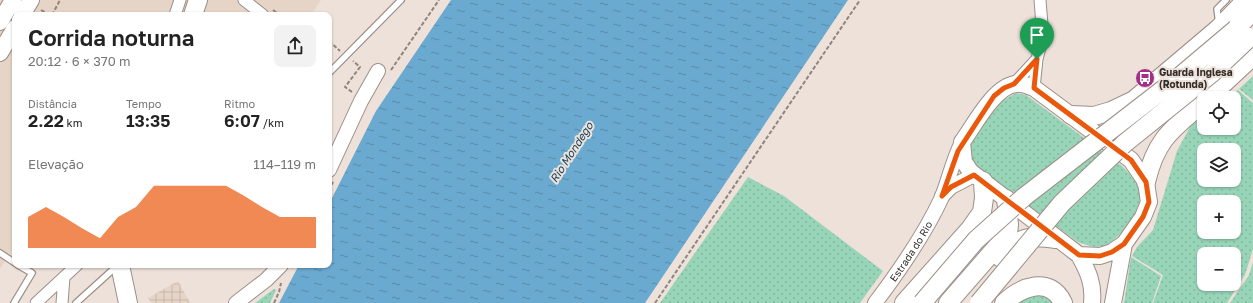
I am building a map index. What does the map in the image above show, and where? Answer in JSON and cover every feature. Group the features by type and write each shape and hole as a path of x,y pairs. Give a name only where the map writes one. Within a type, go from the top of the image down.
{"main road":[{"path":"0,22 12,0"},
{"path":"24,12 31,0"},
{"path":"194,12 198,0"},
{"path":"922,303 976,240 1024,196 1240,32 1246,0"},
{"path":"979,303 1062,203 1125,143 1212,73 1253,11"},
{"path":"1071,115 1094,116 1111,111 1134,100 1240,32"},
{"path":"0,53 12,35"},
{"path":"1216,91 1253,56"},
{"path":"1079,255 1100,256 1112,252 1124,244 1143,217 1149,202 1146,182 1131,160 1034,88 1023,84 1014,84 1004,88 994,96 962,142 964,162 979,178 1056,239 1079,255 1092,283 1092,303"},
{"path":"1146,182 1157,148 1166,135 1197,108"},
{"path":"904,303 970,229 982,212 984,198 979,178"},
{"path":"948,303 1008,234 1009,224 1006,199"},
{"path":"963,303 1012,245 1029,237 1056,239"},
{"path":"1113,303 1124,244"},
{"path":"120,268 128,303"},
{"path":"1004,303 1015,293 1033,286 1043,286 1054,291 1064,303"}],"street":[{"path":"176,12 180,0"},
{"path":"244,0 259,12"},
{"path":"1034,88 1037,59 1043,37 1040,0"},
{"path":"1014,84 1037,59"},
{"path":"332,164 361,101 384,72"},
{"name":"Estrada do Rio","path":"875,303 893,279 914,246 942,196 951,167 962,142"},
{"name":"Estrada do Rio","path":"942,196 951,187 979,178"},
{"path":"36,303 74,268"},
{"path":"236,303 266,280 278,268"},
{"path":"62,303 64,277"}],"lane":[{"path":"332,70 348,56 401,0"},
{"path":"1226,0 1217,9 1240,32"},
{"path":"0,253 12,261"},
{"path":"14,303 32,274 23,268"},
{"path":"76,303 116,268"}],"path":[{"path":"52,12 60,0"},
{"path":"384,72 439,0"},
{"path":"655,303 860,0"},
{"path":"332,43 360,67 346,87 361,101"},
{"path":"274,303 279,292 281,281"}],"shaded area":[{"path":"0,0 321,0 313,12 12,12 12,251 0,269"},
{"path":"178,281 190,303 151,303 148,298"}],"green space":[{"path":"1253,76 1253,100 1239,89"},
{"path":"1016,93 1026,95 1122,166 1135,181 1140,196 1137,210 1126,227 1110,243 1100,247 1093,247 1078,242 980,170 972,162 969,150 971,139 1000,102"},
{"path":"1241,93 1253,103 1253,249 1245,275 1241,281 1241,247 1197,247 1197,291 1235,291 1227,303 1153,303 1163,275 1132,256 1137,247 1153,230 1177,151 1191,125 1197,120 1197,135 1241,135"},
{"path":"748,177 784,196 883,271 860,303 660,303"},
{"path":"1131,257 1161,276 1152,303 1124,303"},
{"path":"1253,262 1253,303 1230,303 1238,291 1241,291 1241,287 1249,275"},
{"path":"274,289 276,290 270,303 255,303"},
{"path":"1041,295 1055,303 1016,303 1024,297"}],"water":[{"name":"Rio Mondego","path":"451,0 848,0 645,303 279,303 297,268 332,268 332,198 376,111"}],"place":[{"name":"Guarda Inglesa (Rotunda)","path":"1145,78"}],"route":[{"path":"1037,59 1034,88 1131,160 1146,182 1149,202 1143,217 1124,244 1112,252 1100,256 1090,257 1079,255 1056,239 974,175 958,182 942,196 951,167 962,142 994,96 1004,88 1014,84 1037,59"}]}
